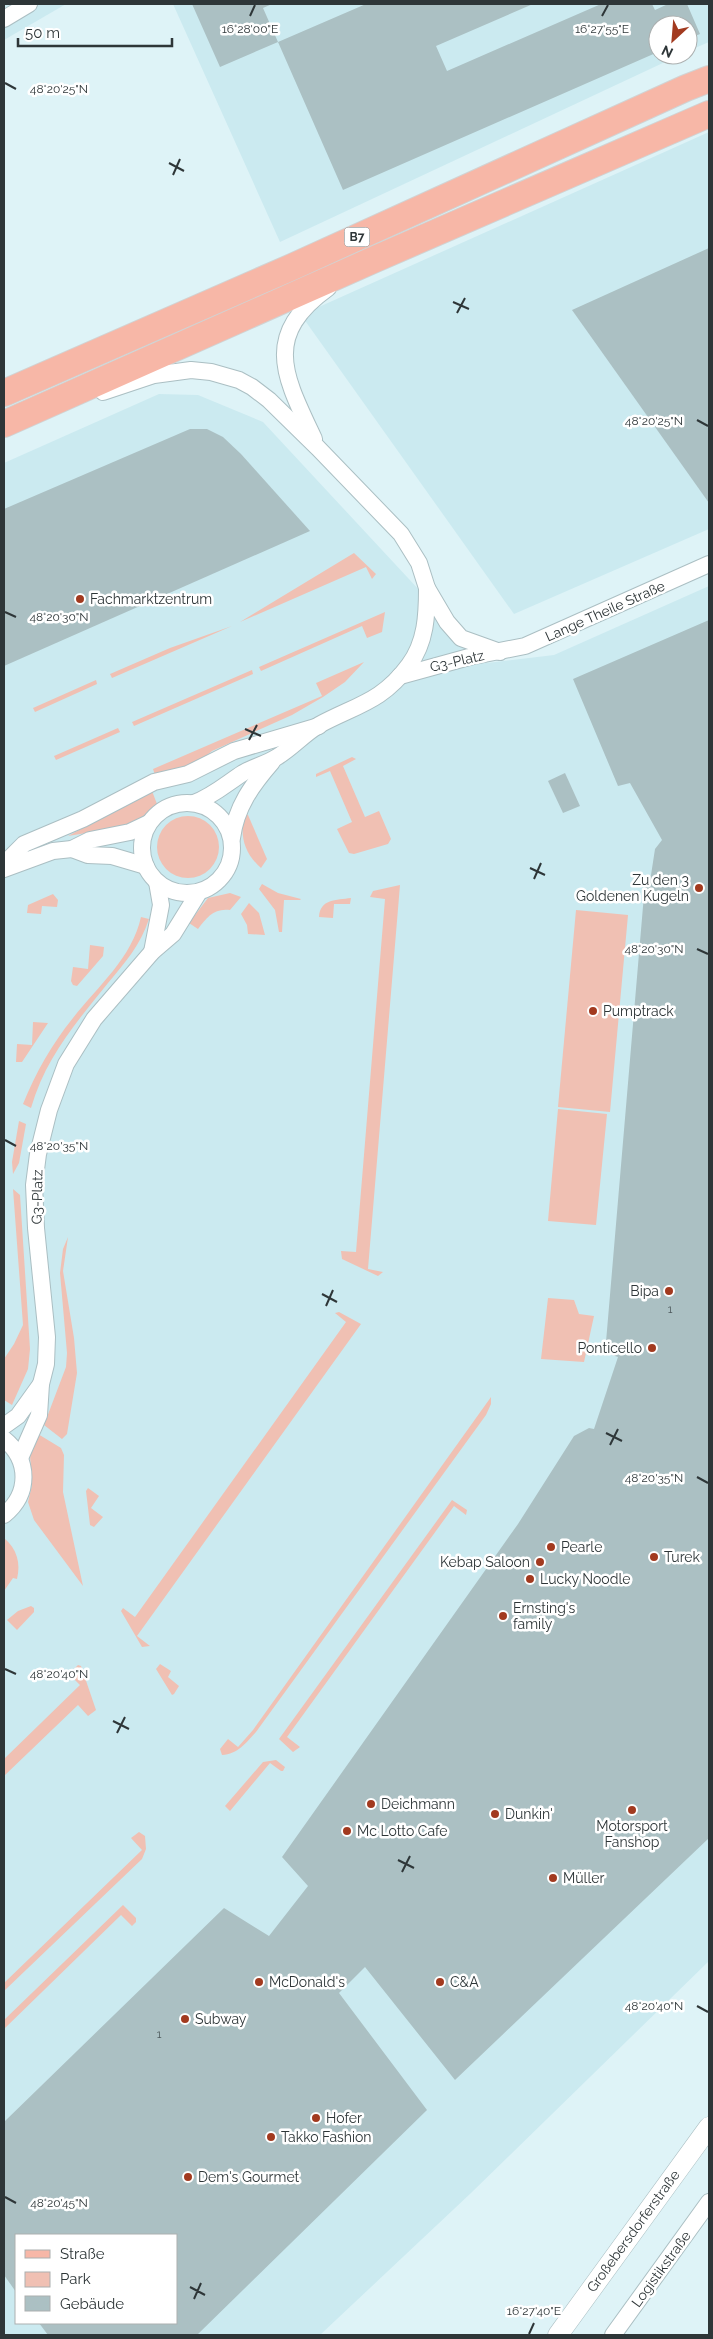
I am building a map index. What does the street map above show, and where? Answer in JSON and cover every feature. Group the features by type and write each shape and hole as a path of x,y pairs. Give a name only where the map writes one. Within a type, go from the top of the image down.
{"main road":[{"name":"B7","path":"4,393 292,267 709,79"},
{"name":"B7","path":"4,425 373,260 709,114"}],"street":[{"path":"4,18 29,4"},
{"path":"318,448 289,386 285,370 288,335 295,320 306,306 326,289 373,260"},
{"path":"4,425 154,375 190,370 211,372 239,380 269,400 401,534 419,562 427,588"},
{"name":"Lange Theile Straße","path":"500,652 525,646 709,564"},
{"name":"G3-Platz","path":"427,588 447,622 461,638 500,652"},
{"name":"G3-Platz","path":"72,849 90,840 130,832 149,824 158,813 169,806 194,803 208,798 244,773 276,758 319,726 364,705 381,694 411,663 426,624 427,588"},
{"name":"G3-Platz","path":"400,676 469,657 500,652"},
{"path":"4,864 24,844 83,819 154,782 188,774 234,752 319,726"},
{"name":"G3-Platz","path":"20,1458 39,1415 46,1364 47,1336 36,1228 34,1185 45,1124 66,1064 94,1019 152,952 172,934 199,892 215,885 227,870 232,860 234,820 257,780 276,758"},
{"path":"194,803 214,812 224,822 232,838"},
{"path":"149,824 142,846 146,866 158,882 172,891 185,894 199,892"},
{"path":"4,869 53,852 72,849 88,855 112,856 146,866"},
{"path":"152,952 161,905 158,882"},
{"name":"G3-Platz","path":"4,1426 18,1416 42,1384"},
{"path":"4,1439 12,1446 20,1458 24,1475 23,1488 19,1499 4,1516"},
{"name":"Großebersdorferstraße","path":"558,2335 709,2127"},
{"name":"Logistikstraße","path":"612,2335 709,2202"}],"shaded area":[{"path":"4,4 66,4 4,40"},
{"path":"173,4 709,4 709,42 698,47 698,15 648,15 648,65 659,65 280,242"},
{"path":"709,132 709,529 514,614 301,315"},
{"path":"159,394 198,395 263,422 487,663 554,655 709,586 709,1961 471,2193 320,2335 4,2335 4,463"}],"green space":[{"path":"354,553 376,574 372,579 366,567 240,622"},
{"path":"385,612 382,632 367,638 362,626 261,671 259,667"},
{"path":"232,626 112,678 110,674 170,648"},
{"path":"364,662 345,682 292,715 212,751 196,764 155,775 153,769 322,696 316,683"},
{"path":"252,670 253,674 134,726 132,722"},
{"path":"96,680 97,684 35,712 33,708"},
{"path":"118,728 120,732 56,760 54,756"},
{"path":"352,757 356,759 343,766 365,817 379,811 391,839 388,844 354,854 349,853 337,829 352,822 330,771 316,777 316,774"},
{"path":"152,791 157,804 139,821 129,826 68,836"},
{"path":"245,813 248,815 267,859 261,868 250,856 244,843 243,821"},
{"path":"182,816 194,816 210,825 217,835 219,847 217,859 210,869 194,878 182,878 171,873 162,864 157,853 157,841 162,830 171,821"},
{"path":"262,884 278,893 301,899 284,900 282,932 279,932 275,910 259,889"},
{"path":"400,885 368,1269 383,1272 378,1276 342,1259 341,1251 356,1252 385,899 370,897 373,891"},
{"path":"230,893 241,897 230,910 215,912 198,929 189,923 208,898"},
{"path":"53,894 58,900 57,907 42,906 41,914 27,913 28,905"},
{"path":"351,898 350,904 334,904 333,918 319,917 322,907 326,904 335,900"},
{"path":"249,903 259,913 265,935 248,934 247,925 241,914"},
{"name":"Pumptrack","path":"576,910 628,915 610,1112 558,1107"},
{"path":"141,917 149,919 137,945 84,1013 53,1057 37,1090 31,1108 23,1104 51,1048 73,1018 122,959 137,932"},
{"path":"90,945 104,947 103,956 77,986 73,985 71,981 73,967 88,969"},
{"path":"33,1022 48,1023 22,1062 16,1062 17,1044 32,1045"},
{"path":"558,1109 607,1114 596,1225 548,1221"},
{"path":"19,1121 26,1124 19,1163 13,1174 12,1162"},
{"path":"13,1189 20,1195 30,1349 28,1369 12,1405 4,1400 4,1359 23,1325"},
{"path":"68,1237 63,1271 74,1338 77,1373 67,1434 62,1439 44,1425 66,1367 67,1353 60,1273 63,1249"},
{"path":"548,1298 574,1300 579,1314 594,1316 584,1362 541,1359"},
{"path":"339,1312 361,1324 137,1636 150,1646 142,1647 121,1611 123,1608 135,1617 346,1322 335,1313"},
{"path":"491,1397 491,1404 486,1415 256,1732 233,1753 222,1755 220,1749 228,1739 238,1747 253,1730"},
{"path":"38,1434 61,1448 64,1455 63,1492 83,1586 34,1520 28,1502 32,1485 30,1455"},
{"path":"88,1488 99,1496 91,1508 103,1517 94,1527 90,1525 86,1491"},
{"path":"452,1500 467,1510 466,1515 454,1506 287,1737 300,1747 293,1752 279,1739"},
{"path":"4,1538 15,1552 18,1567 17,1579 13,1578 4,1591"},
{"path":"31,1606 34,1608 34,1612 17,1630 7,1620 18,1611"},
{"path":"160,1664 171,1671 168,1677 179,1686 172,1695 156,1669"},
{"path":"78,1665 81,1666 96,1710 88,1716 78,1705 4,1776 4,1759 80,1685 69,1674"},
{"path":"276,1760 285,1767 283,1771 270,1763 230,1811 225,1806 263,1762"},
{"path":"139,1832 145,1836 146,1849 142,1859 4,1991 4,1983 142,1850 131,1838"},
{"path":"123,1905 136,1918 136,1922 132,1926 121,1915 4,2029 4,2020"}],"building":[{"path":"192,4 272,4 263,8 278,42 220,67"},
{"path":"366,4 533,4 436,46 447,71 601,4 652,4 655,10 668,4 687,4 692,15 648,15 648,56 343,190 278,42"},
{"path":"709,248 709,503 572,310"},
{"name":"Fachmarktzentrum","path":"190,429 207,429 223,437 241,454 310,531 4,666 4,509"},
{"path":"709,620 709,1838 455,2080 365,1967 339,1993 427,2110 197,2335 48,2335 40,2324 178,2324 178,2234 15,2234 15,2291 4,2275 4,2122 224,1908 269,1936 308,1886 282,1857 518,1524 574,1436 589,1428 594,1429 618,1357 612,1355 606,1342 645,883 651,875 655,849 662,840 630,783 618,786 573,679"},
{"path":"565,773 580,806 563,813 548,781"}],"place":[{"name":"Fachmarktzentrum","path":"80,599"},
{"name":"Zu den 3 Goldenen Kugeln","path":"699,888"},
{"name":"Pumptrack","path":"593,1011"},
{"name":"Bipa","path":"669,1291"},
{"name":"Ponticello","path":"652,1348"},
{"name":"Pearle","path":"551,1547"},
{"name":"Turek","path":"654,1557"},
{"name":"Kebap Saloon","path":"540,1562"},
{"name":"Lucky Noodle","path":"530,1579"},
{"name":"Ernsting's family","path":"503,1616"},
{"name":"Deichmann","path":"371,1804"},
{"name":"Motorsport Fanshop","path":"632,1810"},
{"name":"Dunkin'","path":"495,1814"},
{"name":"Mc Lotto Cafe","path":"347,1831"},
{"name":"Müller","path":"553,1878"},
{"name":"McDonald's","path":"259,1982"},
{"name":"C&A","path":"440,1982"},
{"name":"Subway","path":"185,2019"},
{"name":"Hofer","path":"316,2118"},
{"name":"Takko Fashion","path":"271,2137"},
{"name":"Dem's Gourmet","path":"188,2177"}]}
